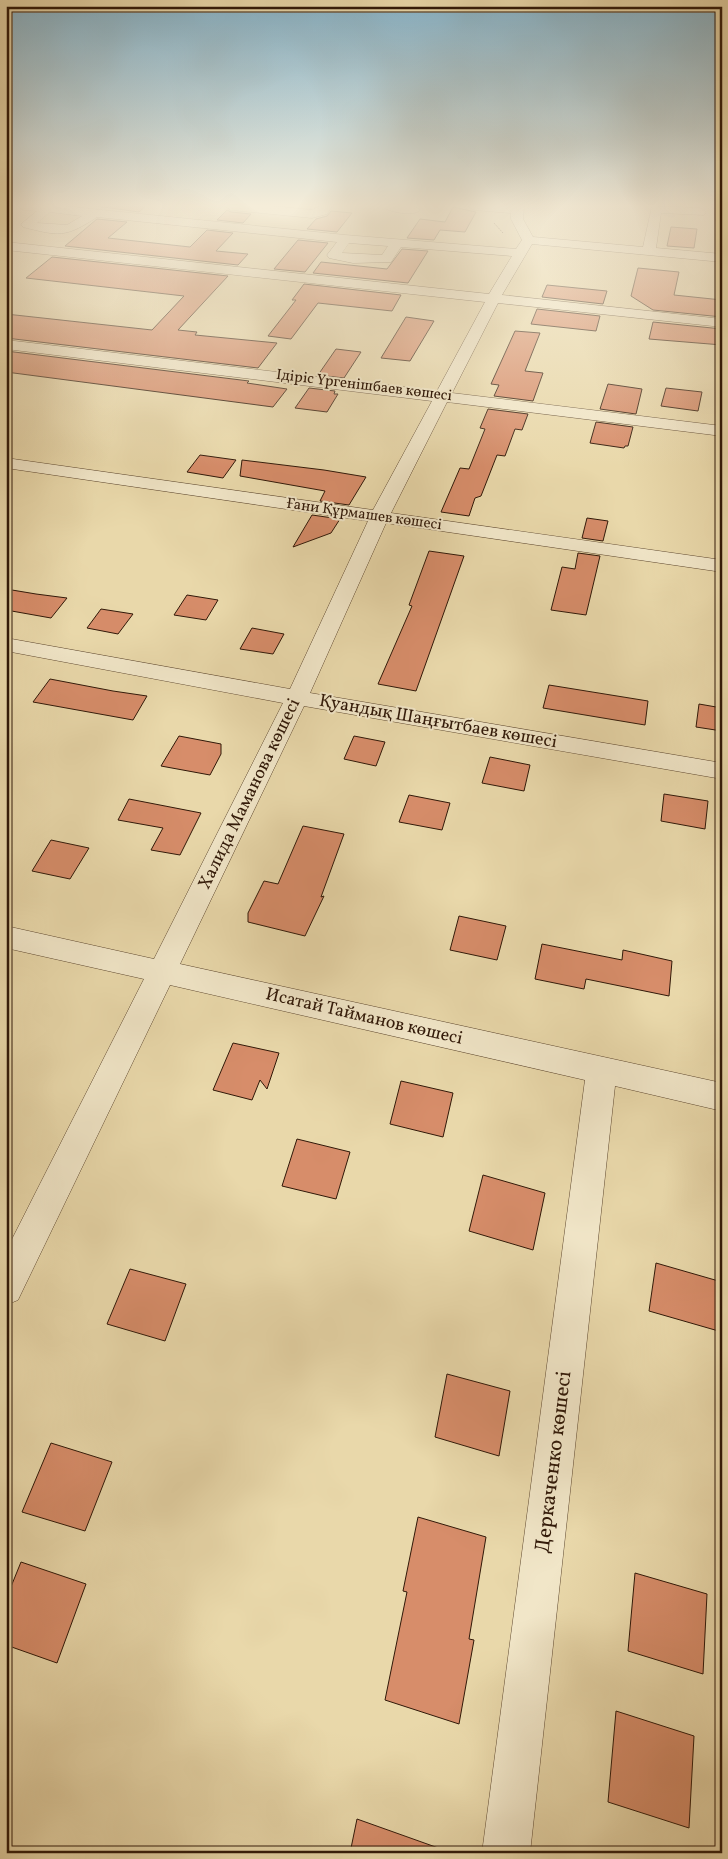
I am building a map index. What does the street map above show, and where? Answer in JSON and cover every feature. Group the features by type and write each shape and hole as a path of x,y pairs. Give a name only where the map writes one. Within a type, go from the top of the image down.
{"street":[{"path":"436,293 722,324"},
{"name":"Халида Маманова көшесі","path":"6,1288 15,1252 163,972 297,698 379,517 497,293"},
{"name":"Ідіріс Үргенішбаев көшесі","path":"6,344 722,431"},
{"name":"Ғани Құрмашев көшесі","path":"6,463 722,566"},
{"name":"Қуандық Шаңғытбаев көшесі","path":"6,644 297,698 722,771"},
{"name":"Исатай Тайманов көшесі","path":"6,937 722,1097"},
{"name":"Деркаченко көшесі","path":"506,1853 602,1070"}],"building":[{"path":"156,293 212,293 178,330 197,332 195,335 277,343 258,368 6,338 6,314 152,330 184,296"},
{"path":"297,293 381,293 401,295 392,311 318,303 291,339 268,336 296,300 292,300"},
{"path":"544,293 606,293 603,304 542,297"},
{"path":"632,293 674,293 674,295 722,300 722,317 653,310 631,296"},
{"path":"537,309 600,316 596,331 531,324"},
{"path":"406,317 434,321 410,361 381,358"},
{"path":"653,322 722,329 722,345 649,339"},
{"path":"515,331 540,333 525,371 543,373 533,401 494,396 499,385 491,384"},
{"path":"336,349 361,352 344,378 318,375"},
{"path":"6,351 249,381 247,383 287,389 273,407 6,372"},
{"path":"608,384 642,389 636,414 600,409"},
{"path":"309,388 335,391 334,394 338,394 327,412 295,408"},
{"path":"666,388 702,392 698,411 661,406"},
{"path":"488,409 528,414 522,430 515,429 505,456 497,455 481,496 475,498 469,516 441,512 460,468 469,469 485,429 480,428"},
{"path":"596,422 633,427 628,446 624,448 590,443"},
{"path":"200,455 236,460 223,478 187,472"},
{"path":"242,460 366,477 349,505 320,501 325,491 240,476"},
{"path":"312,515 340,519 331,533 293,547"},
{"path":"587,518 608,521 603,541 582,538"},
{"path":"429,551 464,556 416,691 378,684 412,606 409,605"},
{"path":"578,553 600,556 586,615 551,610 562,567 575,569"},
{"path":"6,589 67,598 51,618 6,610"},
{"path":"187,595 218,600 206,620 174,615"},
{"path":"101,609 133,614 118,634 87,628"},
{"path":"252,628 284,634 273,654 240,649"},
{"path":"50,679 147,696 133,720 33,702"},
{"path":"549,685 648,701 645,725 543,708"},
{"path":"699,704 722,708 722,731 696,727"},
{"path":"179,736 221,744 221,754 210,775 161,766"},
{"path":"354,736 385,742 376,766 344,759"},
{"path":"490,757 530,765 524,791 482,783"},
{"path":"664,794 708,801 705,829 661,821"},
{"path":"409,795 450,803 442,830 399,822"},
{"path":"129,799 201,813 180,855 151,850 163,828 118,820"},
{"path":"303,826 344,834 321,897 324,896 305,936 248,922 248,913 264,881 278,884"},
{"path":"51,840 89,848 70,879 32,871"},
{"path":"459,916 506,926 497,960 450,950"},
{"path":"542,944 622,960 623,950 672,961 669,996 586,979 584,989 535,979"},
{"path":"233,1043 279,1053 267,1089 260,1080 252,1100 213,1090"},
{"path":"401,1081 453,1093 443,1137 390,1124"},
{"path":"297,1139 350,1152 336,1199 282,1186"},
{"path":"483,1175 545,1193 533,1250 469,1231"},
{"path":"656,1263 722,1282 722,1332 649,1311"},
{"path":"130,1269 186,1284 165,1341 107,1324"},
{"path":"447,1374 510,1391 499,1456 435,1437"},
{"path":"51,1443 112,1462 85,1531 22,1512"},
{"path":"418,1517 486,1537 469,1639 474,1640 459,1724 385,1700 407,1592 403,1591"},
{"path":"21,1562 86,1584 57,1663 6,1645 6,1599"},
{"path":"635,1573 707,1594 703,1674 628,1651"},
{"path":"616,1711 694,1736 689,1828 608,1802"},
{"path":"357,1819 444,1850 443,1853 350,1853"}]}
